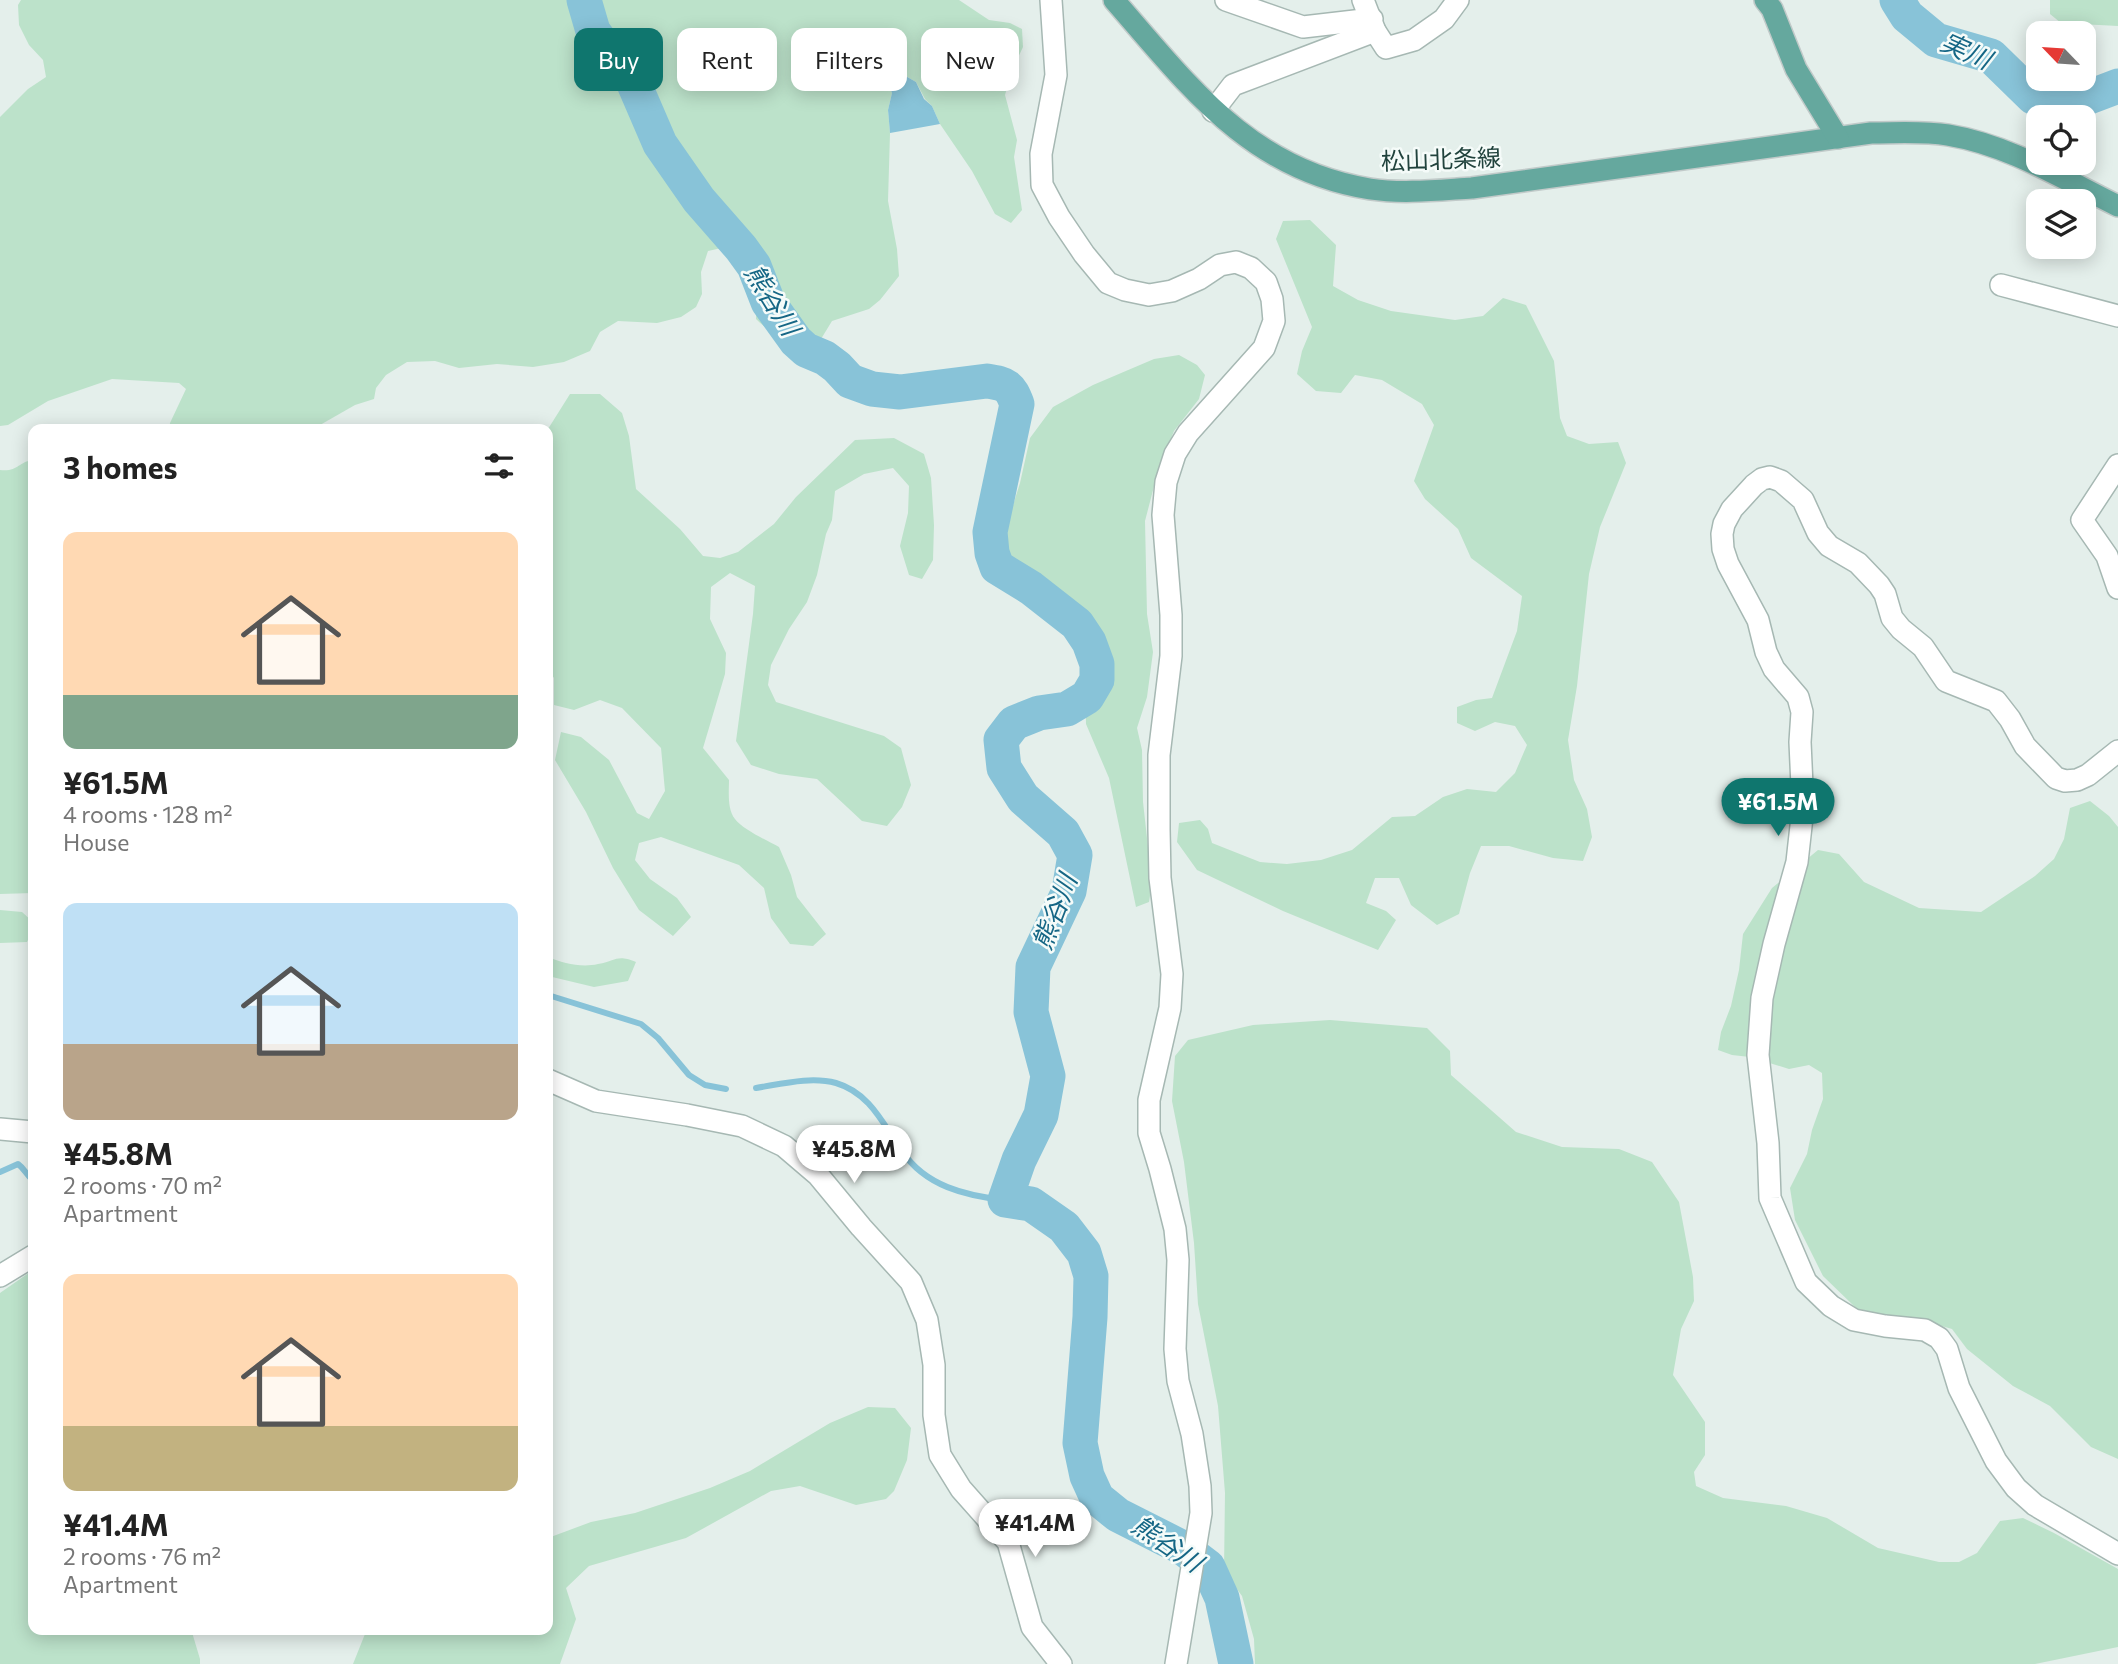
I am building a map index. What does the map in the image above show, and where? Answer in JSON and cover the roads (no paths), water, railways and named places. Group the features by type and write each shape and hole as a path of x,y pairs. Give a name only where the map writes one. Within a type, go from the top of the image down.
{"main road":[{"name":"松山北条線","path":"1114,0 1213,111 1275,157 1338,182 1373,189 1418,191 1472,188 1871,133 1920,132 1947,135 2009,152 2118,206"},
{"path":"1765,0 1772,9 1796,69 1838,138"}],"street":[{"path":"1051,0 1056,75 1041,154 1042,185 1059,217 1084,254 1108,283 1149,295 1172,291 1199,279 1220,265 1236,262 1251,268 1266,282 1272,299 1273,321 1264,348 1188,433 1175,454 1166,482 1163,515 1171,615 1171,656 1160,755 1159,830 1160,878 1172,974 1170,1008 1149,1100 1149,1133 1175,1229 1178,1260 1175,1349 1178,1381 1192,1433 1201,1513 1176,1664"},
{"path":"1226,0 1303,27 1370,17"},
{"path":"1370,17 1386,48 1414,40 1444,19 1458,0"},
{"path":"1213,111 1233,85 1370,17"},
{"path":"2001,285 2118,316"},
{"path":"2118,465 2082,520 2107,556 2118,588"},
{"path":"2118,751 2088,775 2066,781 2056,778 2025,746 1996,701 1946,681 1923,647 1892,618 1885,594 1879,585 1858,563 1829,546 1818,533 1803,500 1781,481 1770,477 1762,479 1732,509 1722,534 1728,564 1758,620 1766,652 1774,669 1798,697 1802,712 1800,742 1803,808 1797,862 1762,998 1758,1055 1768,1143 1770,1198 1806,1282 1831,1306 1854,1320 1925,1331 1939,1338 1947,1349 1959,1388 1990,1450 2016,1488 2035,1504 2118,1554"},
{"path":"553,1082 596,1101 742,1126 784,1146 818,1175 911,1282 928,1320 934,1365 934,1415 940,1455 961,1489 1009,1542 1032,1627 1060,1664"},
{"path":"0,1129 28,1132"},
{"path":"0,1276 28,1259"}],"water":[{"path":"907,77 916,82 940,124 890,133 888,110 891,91 907,91"}],"waterway":[{"name":"熊谷川","path":"584,0 593,31 632,79 660,144 699,200 754,266 768,302 796,341 806,350 825,358 850,381 872,389 900,392 987,381 1007,387 1017,404 990,532 992,553 997,567 1031,588 1077,624 1089,642 1097,664 1097,680 1087,697 1067,709 1039,713 1014,723 1001,740 1004,768 1023,798 1063,833 1075,855 1069,891 1033,967 1031,1012 1048,1076 1041,1115 1019,1160 1005,1200 1031,1204 1064,1227 1084,1253 1091,1276 1080,1443 1087,1476 1097,1498 1118,1515 1183,1548 1208,1567 1222,1598 1236,1664"},
{"name":"実川","path":"1897,0 1907,16 1936,40 1991,56 2033,97 2055,105 2084,99 2118,86"},
{"path":"553,997 641,1024 658,1038 689,1075 705,1085 726,1089"},
{"path":"756,1088 816,1080 848,1088 875,1111 911,1163 922,1173 961,1192 1005,1200"},
{"path":"0,1172 18,1164 28,1175"}]}
